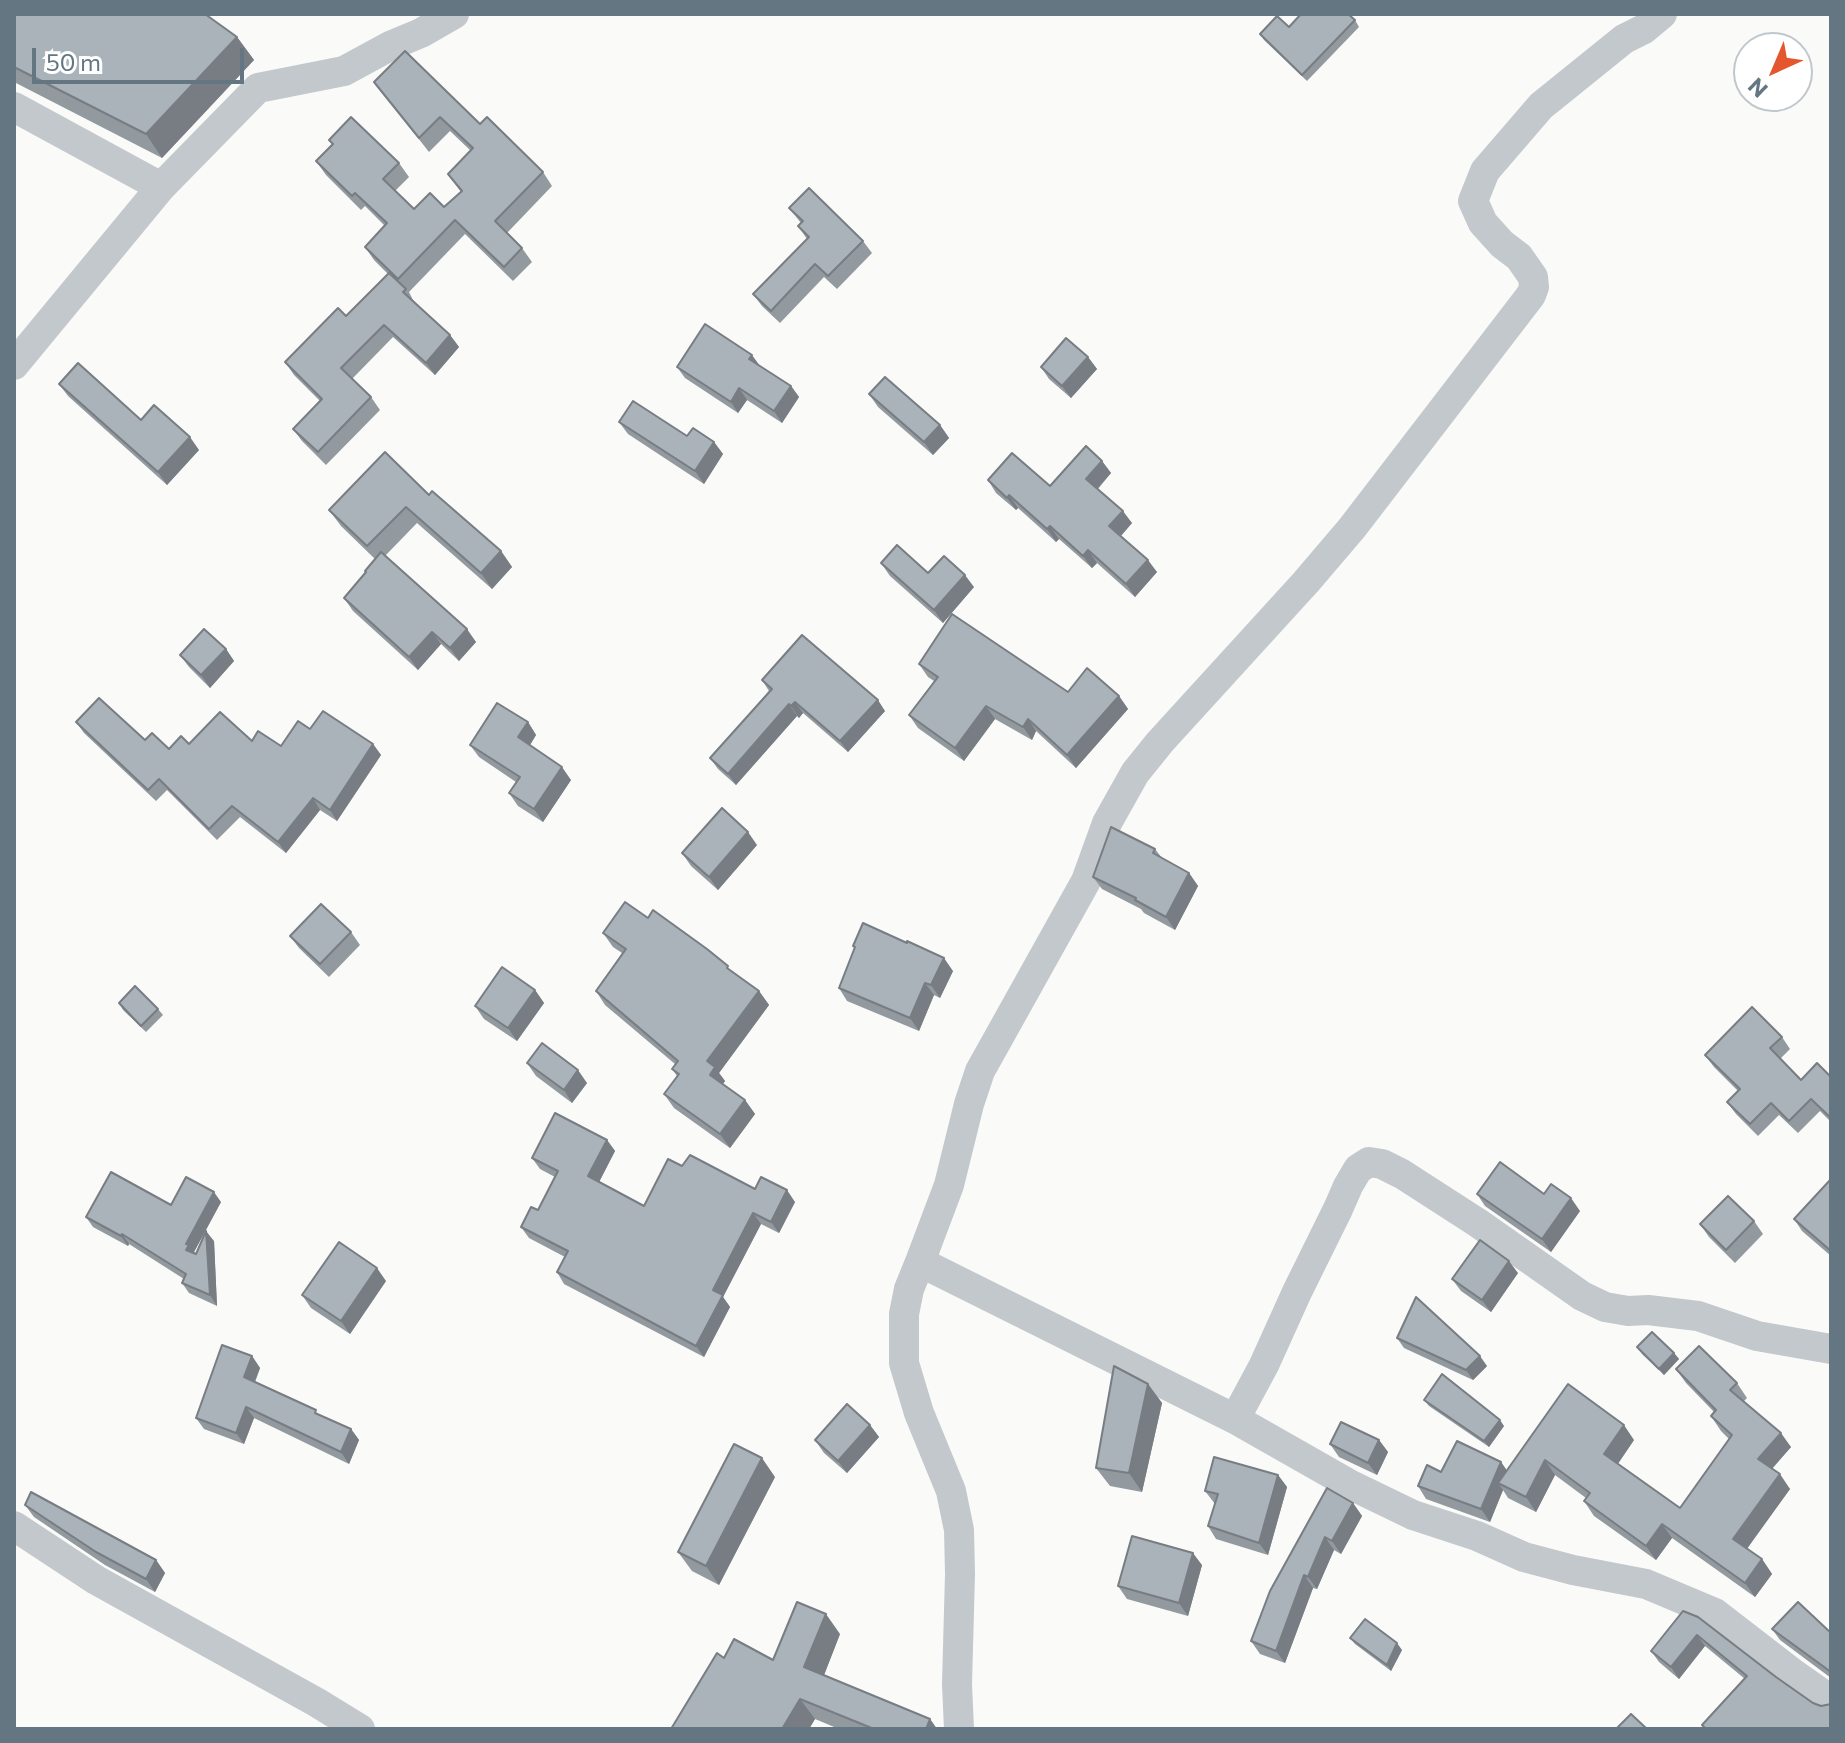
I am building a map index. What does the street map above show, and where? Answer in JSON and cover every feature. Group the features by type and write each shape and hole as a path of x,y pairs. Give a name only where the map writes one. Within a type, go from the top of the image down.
{"street":[{"path":"14,365 161,187 258,88 344,71 454,14"},
{"path":"959,1729 959,1530 951,1491 919,1413 904,1363 904,1314 909,1289 949,1185 980,1071 1086,881 1107,823 1135,773 1352,528 1531,295 1533,277 1519,257 1483,223 1473,201 1485,171 1541,106 1624,39 1644,29 1662,14"},
{"path":"14,107 161,187"},
{"path":"1235,1419 1264,1365 1353,1176 1369,1162 1382,1164 1402,1174 1582,1296 1605,1307 1698,1316 1757,1336 1831,1349"},
{"path":"920,1262 1235,1419 1351,1485 1413,1515 1477,1536 1524,1557 1646,1584 1715,1613 1831,1700"},
{"path":"14,1526 96,1580 360,1729"}],"building":[{"path":"14,14 205,14 237,37 146,134 14,67"},
{"path":"1301,14 1348,14 1355,20 1302,75 1260,34 1277,16 1289,27"},
{"path":"405,51 480,124 487,117 543,172 495,221 522,248 504,267 455,220 398,279 365,247 387,223 355,193 352,196 316,161 333,144 329,140 351,117 399,163 383,179 414,209 430,193 444,207 462,191 448,174 473,148 440,117 419,138 374,82"},
{"path":"809,188 863,241 828,276 815,264 771,311 753,294 809,237 798,226 803,221 789,208"},
{"path":"389,273 406,289 403,292 450,335 426,363 384,325 341,368 371,397 318,452 293,429 322,399 285,362 338,308 346,316"},
{"path":"705,324 752,355 749,359 791,386 774,411 739,388 731,402 677,367"},
{"path":"1066,338 1088,357 1062,386 1041,367"},
{"path":"78,363 141,420 154,405 190,437 158,472 59,384"},
{"path":"885,377 940,425 924,442 869,394"},
{"path":"633,401 687,436 693,428 714,442 695,471 619,422"},
{"path":"1086,446 1102,461 1086,479 1123,511 1109,526 1148,560 1126,584 1088,550 1083,556 1050,526 1047,529 988,480 1012,453 1050,486"},
{"path":"385,452 429,495 432,491 501,551 481,573 406,507 367,546 329,510"},
{"path":"897,545 928,573 944,556 965,575 934,610 881,563"},
{"path":"381,552 467,629 450,648 432,632 409,657 344,598"},
{"path":"952,614 1068,692 1087,668 1119,696 1067,755 1028,719 1023,727 986,706 955,748 909,715 938,677 919,664"},
{"path":"204,629 226,649 201,675 180,655"},
{"path":"802,635 878,700 840,741 795,702 791,706 789,704 728,774 710,758 772,689 762,680"},
{"path":"99,698 145,740 152,733 169,749 181,736 189,744 220,712 252,741 258,731 281,746 298,721 310,729 323,711 373,744 330,810 313,798 278,842 232,806 209,829 159,779 148,790 76,722"},
{"path":"497,703 528,722 518,737 562,767 534,809 509,793 520,777 470,745"},
{"path":"722,808 748,832 709,877 682,853"},
{"path":"1111,827 1155,849 1153,853 1189,873 1166,917 1093,877"},
{"path":"625,902 648,918 653,910 759,991 707,1061 715,1067 710,1075 745,1100 720,1134 664,1094 679,1074 672,1069 678,1061 596,991 626,949 603,933"},
{"path":"321,904 351,932 320,964 290,936"},
{"path":"863,923 944,958 931,985 925,983 910,1018 839,988"},
{"path":"502,967 535,990 508,1028 475,1006"},
{"path":"135,986 158,1009 141,1026 119,1003"},
{"path":"1752,1007 1782,1037 1770,1048 1801,1080 1817,1063 1831,1077 1831,1118 1811,1099 1789,1121 1771,1103 1750,1124 1727,1102 1740,1089 1705,1055"},
{"path":"542,1043 578,1070 564,1090 527,1063"},
{"path":"555,1113 607,1140 588,1176 644,1206 668,1159 682,1166 690,1155 755,1189 761,1177 787,1190 771,1222 753,1213 713,1290 723,1295 696,1346 557,1272 568,1251 521,1227 531,1207 538,1210 558,1171 532,1158"},
{"path":"1500,1162 1544,1194 1551,1184 1571,1198 1542,1239 1477,1194"},
{"path":"111,1172 171,1205 186,1177 214,1192 186,1244 189,1245 186,1250 196,1254 206,1231 210,1295 182,1283 186,1274 122,1234 86,1217"},
{"path":"1831,1179 1831,1251 1794,1219"},
{"path":"1728,1196 1754,1221 1726,1250 1700,1224"},
{"path":"1480,1240 1509,1261 1482,1300 1452,1279"},
{"path":"339,1242 377,1268 341,1321 302,1295"},
{"path":"1416,1297 1480,1356 1466,1370 1397,1338"},
{"path":"1652,1332 1674,1353 1659,1369 1637,1347"},
{"path":"222,1345 252,1356 244,1377 351,1429 341,1452 246,1407 236,1433 196,1418"},
{"path":"1699,1346 1737,1383 1730,1390 1781,1433 1758,1459 1780,1474 1733,1539 1762,1559 1745,1583 1662,1524 1646,1546 1584,1501 1590,1493 1545,1460 1526,1497 1498,1483 1568,1384 1624,1425 1604,1454 1680,1508 1732,1435 1711,1416 1716,1410 1676,1369"},
{"path":"1114,1366 1148,1384 1129,1473 1096,1468"},
{"path":"1442,1374 1500,1420 1484,1441 1424,1400"},
{"path":"847,1404 870,1425 838,1461 815,1440"},
{"path":"1341,1422 1379,1440 1368,1463 1330,1444"},
{"path":"1457,1441 1501,1462 1481,1509 1418,1486 1427,1465 1441,1472"},
{"path":"734,1444 762,1458 706,1566 678,1552"},
{"path":"1214,1457 1278,1475 1259,1543 1208,1526 1218,1494 1205,1491"},
{"path":"1327,1488 1353,1503 1332,1541 1325,1537 1308,1577 1304,1575 1276,1651 1251,1641 1270,1591"},
{"path":"31,1492 156,1560 146,1579 96,1552 25,1505"},
{"path":"1132,1536 1193,1553 1179,1603 1118,1586"},
{"path":"797,1602 826,1614 804,1667 930,1719 926,1729 874,1729 800,1699 782,1729 671,1729 717,1653 724,1658 734,1639 773,1660"},
{"path":"1798,1602 1831,1633 1831,1672 1772,1629"},
{"path":"1683,1611 1698,1617 1813,1703 1821,1706 1831,1704 1831,1729 1706,1729 1702,1725 1747,1676 1697,1635 1671,1667 1651,1651"},
{"path":"1365,1619 1397,1643 1387,1665 1350,1638"},
{"path":"1631,1714 1647,1729 1616,1729"}]}
